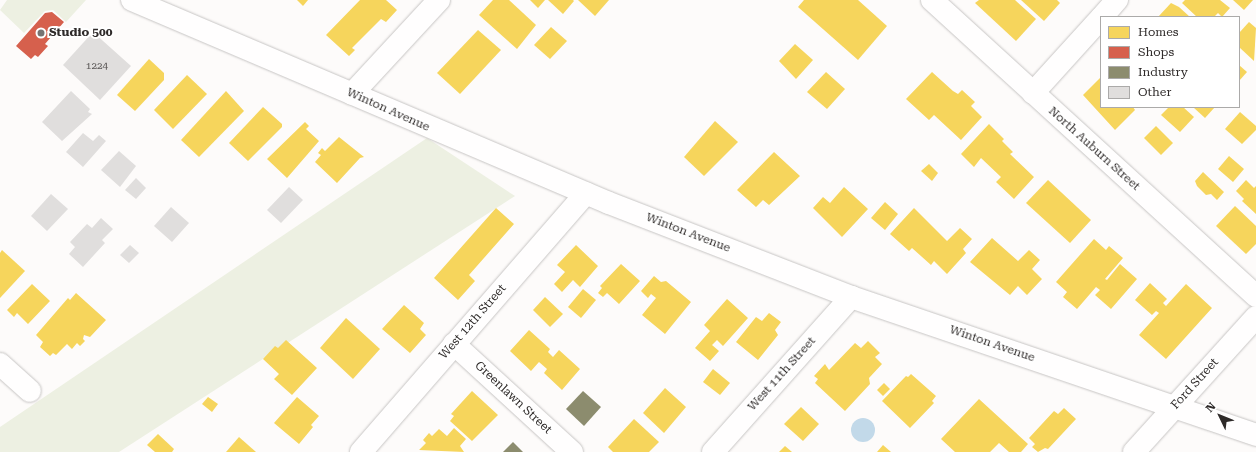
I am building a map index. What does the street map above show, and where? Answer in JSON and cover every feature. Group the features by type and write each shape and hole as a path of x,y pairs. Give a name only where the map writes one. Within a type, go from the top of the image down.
{"street":[{"name":"Winton Avenue","path":"132,0 586,193 851,297 1175,406 1256,435"},
{"path":"352,94 439,0"},
{"name":"North Auburn Street","path":"932,0 1256,296"},
{"path":"1102,16 1117,0"},
{"path":"1033,93 1100,18"},
{"name":"West 12th Street","path":"361,452 586,193"},
{"name":"West 11th Street","path":"713,452 851,297"},
{"name":"Ford Street","path":"1134,452 1256,317"},
{"name":"Greenlawn Street","path":"454,344 572,452"},
{"path":"0,364 30,391"}],"shaded area":[{"path":"7,0 86,0 66,22 53,10 45,11 24,33 0,10"},
{"path":"427,138 515,196 119,452 0,452 0,427"}],"water":[{"path":"863,418 868,419 874,425 874,435 868,441 863,442 858,441 852,435 851,430 852,425 858,419"}],"building: Homes":[{"path":"297,0 308,0 303,6"},
{"path":"360,0 386,0 397,10 386,22 381,19 352,48 355,50 349,56 326,35"},
{"path":"493,0 509,0 536,25 517,49 479,15"},
{"path":"530,0 545,0 538,8"},
{"path":"548,0 573,0 574,1 563,14"},
{"path":"578,0 609,0 595,16"},
{"path":"804,0 858,0 887,26 858,60 798,7"},
{"path":"979,0 1015,0 1036,19 1016,41 975,3"},
{"path":"1021,0 1057,0 1060,3 1044,21"},
{"path":"1185,0 1220,0 1230,8 1223,16 1218,13 1215,16 1196,16 1182,3"},
{"path":"1233,0 1253,0 1244,10"},
{"path":"1171,3 1179,7 1189,16 1159,16"},
{"path":"1249,22 1256,28 1254,61 1240,48 1240,32"},
{"path":"551,27 567,41 550,59 534,45"},
{"path":"478,30 501,50 460,94 437,73"},
{"path":"795,44 813,60 796,79 779,61"},
{"path":"149,59 164,73 164,80 135,111 117,95"},
{"path":"1240,66 1247,72 1240,80"},
{"path":"826,72 845,89 827,109 807,92"},
{"path":"932,72 958,94 962,90 975,102 971,106 982,117 961,140 934,115 929,120 906,99"},
{"path":"187,75 207,94 173,129 154,110"},
{"path":"1100,78 1100,108 1134,108 1135,110 1115,130 1083,95"},
{"path":"226,91 244,111 199,157 181,140"},
{"path":"263,107 282,124 282,127 248,161 229,143"},
{"path":"1168,108 1184,108 1194,117 1180,132 1161,115"},
{"path":"1194,108 1214,108 1205,118"},
{"path":"1240,112 1256,126 1256,130 1242,144 1225,129"},
{"path":"715,121 738,142 704,176 684,157"},
{"path":"305,122 309,126 306,129 319,141 287,178 267,159"},
{"path":"989,124 1004,139 1002,141 1013,152 1010,154 1034,177 1014,199 996,182 1001,177 981,158 974,167 961,154"},
{"path":"1156,126 1173,143 1161,155 1144,138"},
{"path":"339,137 364,157 360,158 337,183 315,162 321,155 318,153 322,148 325,151"},
{"path":"774,152 800,176 769,205 763,200 756,207 737,190"},
{"path":"1229,156 1244,169 1233,182 1218,169"},
{"path":"929,164 938,173 932,181 921,171"},
{"path":"1203,172 1224,192 1217,200 1211,194 1206,195 1197,186 1195,181"},
{"path":"1048,180 1091,220 1070,243 1026,203"},
{"path":"1246,180 1254,188 1256,186 1256,214 1242,201 1244,199 1236,191"},
{"path":"844,187 868,209 842,237 813,208 823,197 830,203"},
{"path":"885,202 898,214 885,230 871,218"},
{"path":"1235,206 1256,226 1256,244 1246,254 1216,226"},
{"path":"496,208 514,224 469,275 475,281 458,300 434,278"},
{"path":"914,208 947,241 960,228 972,239 963,249 966,253 947,274 934,261 931,265 912,248 909,251 890,234"},
{"path":"992,238 1018,261 1029,250 1040,260 1032,269 1042,279 1027,295 1018,286 1010,295 970,262"},
{"path":"1094,239 1106,250 1109,246 1123,258 1105,279 1107,280 1120,264 1137,279 1111,309 1095,295 1100,290 1096,287 1077,309 1063,297 1067,292 1056,282"},
{"path":"576,245 598,266 580,287 573,280 562,292 554,284 565,272 557,265"},
{"path":"2,250 25,271 0,298 0,253"},
{"path":"621,264 640,281 619,304 607,293 603,297 598,293 602,288 600,286"},
{"path":"654,276 661,282 666,281 691,302 665,334 642,315 656,298 651,294 648,298 641,291"},
{"path":"1150,283 1167,299 1163,303 1166,306 1186,284 1212,308 1166,359 1139,335 1159,313 1156,311 1152,315 1135,300"},
{"path":"32,284 50,301 28,324 17,313 14,317 7,310"},
{"path":"583,289 596,300 581,318 568,307"},
{"path":"76,293 106,320 90,337 84,335 83,339 85,341 80,346 77,343 72,349 67,344 56,355 53,353 50,356 40,347 43,342 36,335 68,298 70,300"},
{"path":"545,297 563,314 550,327 533,310"},
{"path":"727,299 748,318 723,346 717,340 712,345 719,351 710,361 695,348 710,331 704,325"},
{"path":"404,305 424,323 420,329 426,335 410,353 382,329"},
{"path":"769,313 781,322 775,330 778,335 758,360 736,342 756,317 762,321"},
{"path":"346,318 380,349 353,379 320,348"},
{"path":"529,330 550,349 548,352 553,357 559,350 580,369 562,390 544,373 547,369 539,362 531,371 510,351"},
{"path":"286,340 317,368 292,395 274,379 279,374 263,359 275,346 278,348"},
{"path":"868,341 880,353 875,357 882,364 869,378 870,384 845,411 815,383 818,379 814,376 825,364 829,370 855,343 861,348"},
{"path":"713,369 730,383 720,395 703,382"},
{"path":"911,374 936,396 932,401 934,403 910,428 882,401 906,376 908,377"},
{"path":"884,383 890,389 883,396 877,390"},
{"path":"665,388 686,407 664,433 643,413"},
{"path":"472,391 498,415 472,441 450,421 454,416 451,414"},
{"path":"208,397 218,404 212,412 202,404"},
{"path":"297,397 319,416 311,425 313,427 299,444 274,423"},
{"path":"979,399 1028,444 1021,452 1009,452 999,443 990,452 955,452 941,439"},
{"path":"801,407 819,424 803,441 784,424"},
{"path":"1064,408 1076,419 1048,449 1045,448 1038,452 1032,447 1035,444 1029,438 1054,411 1058,414"},
{"path":"634,419 659,442 649,452 613,452 608,447"},
{"path":"454,428 466,439 460,446 464,452 419,450 426,443 423,440 429,433 432,436 439,429 447,436"},
{"path":"158,434 174,449 172,452 155,452 147,445"},
{"path":"239,437 256,452 226,452"},
{"path":"883,445 891,452 877,452"},
{"path":"785,446 792,452 779,452"}],"building: Shops":[{"name":"Studio 500","path":"52,12 64,22 45,44 48,46 38,57 35,55 31,59 16,46 45,13"}],"building: Industry":[{"path":"583,391 601,407 584,426 566,409"},
{"path":"513,442 523,452 503,452"}],"building: Other":[{"path":"93,32 131,66 100,100 63,65"},
{"path":"71,91 90,109 88,112 92,114 62,141 42,122"},
{"path":"83,133 93,141 99,135 106,141 83,167 66,152"},
{"path":"119,151 136,166 120,187 101,170"},
{"path":"136,178 146,188 136,199 125,190"},
{"path":"289,187 303,200 281,223 267,210"},
{"path":"51,194 68,209 47,231 31,216"},
{"path":"171,207 189,223 172,242 154,226"},
{"path":"101,218 113,229 102,240 105,243 83,267 69,254 75,247 70,242 87,224 92,228"},
{"path":"130,245 139,253 129,263 120,255"}],"place":[{"name":"Studio 500","path":"41,33"}]}
